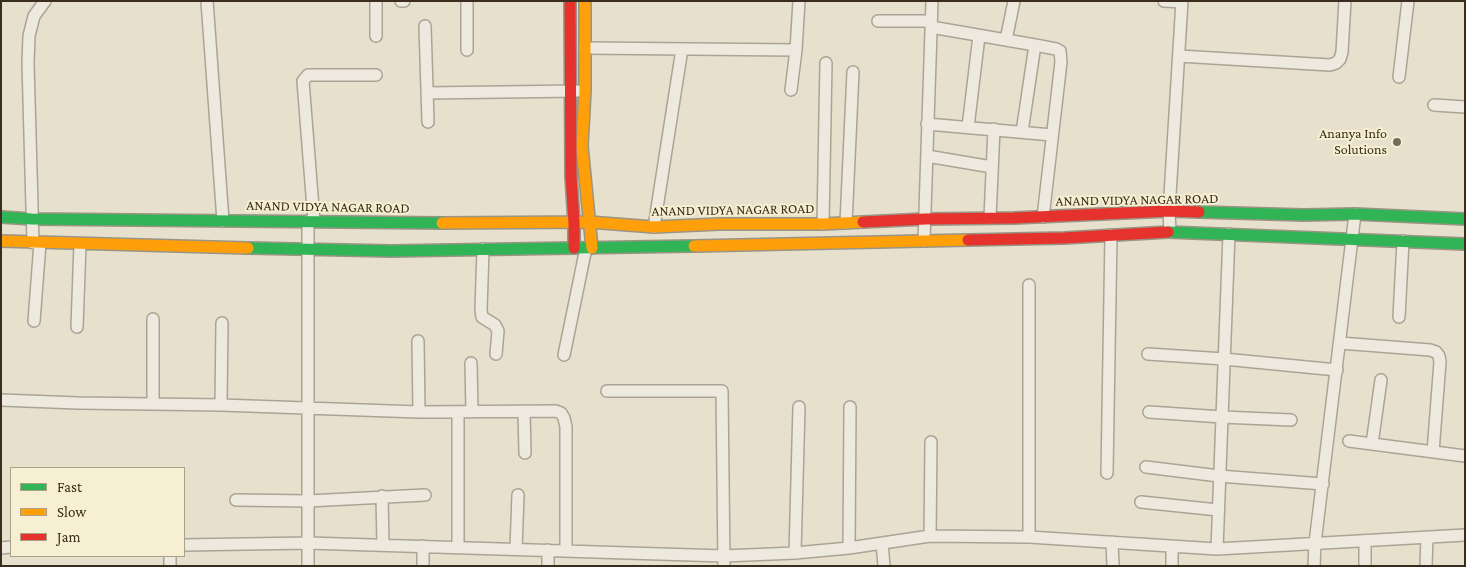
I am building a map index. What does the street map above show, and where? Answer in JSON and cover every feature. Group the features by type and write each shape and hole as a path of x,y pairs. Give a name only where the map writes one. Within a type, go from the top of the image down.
{"main road":[{"path":"570,1 571,176 574,248"},
{"path":"585,1 585,91 582,146 589,222 589,248"},
{"name":"ANAND VIDYA NAGAR ROAD","path":"1,217 32,219 477,224 589,222 654,227 720,224 823,224 1169,211 1304,215 1355,214 1465,219"},
{"path":"1,241 308,250 483,249 1064,238 1170,232 1465,244"}],"street":[{"path":"34,321 36,243 32,219 28,54 29,36 34,16 45,1"},
{"path":"208,1 223,221"},
{"path":"376,1 376,36"},
{"path":"467,1 467,50"},
{"path":"791,90 799,1"},
{"path":"924,241 932,1"},
{"path":"1006,40 1014,1"},
{"path":"1164,1 1182,2 1169,211 1170,232"},
{"path":"1179,56 1330,65 1340,59 1342,52 1345,1"},
{"path":"1399,77 1408,1"},
{"path":"878,21 931,24 980,36 1060,51 1061,56 1042,217"},
{"path":"425,26 428,122"},
{"path":"968,127 980,36"},
{"path":"1022,132 1035,45"},
{"path":"585,48 796,50"},
{"path":"654,227 682,49"},
{"path":"823,224 826,63"},
{"path":"846,223 853,72"},
{"path":"308,566 308,250 311,221 303,81 308,75 376,75"},
{"path":"427,93 585,91"},
{"path":"1434,105 1465,107"},
{"path":"927,124 1052,135"},
{"path":"990,218 994,130"},
{"path":"927,156 992,166"},
{"path":"1314,566 1315,543 1355,214"},
{"path":"1216,549 1228,234"},
{"path":"1107,473 1111,235"},
{"path":"1399,317 1403,241"},
{"path":"77,327 80,244"},
{"path":"564,355 589,248"},
{"path":"483,249 481,310 482,317 495,325 498,331 496,354"},
{"path":"1029,285 1029,537"},
{"path":"152,319 153,404"},
{"path":"220,404 222,323"},
{"path":"418,341 419,412"},
{"path":"1340,343 1436,352 1440,362 1434,452"},
{"path":"1148,354 1336,370"},
{"path":"471,363 472,412"},
{"path":"1372,444 1381,380"},
{"path":"607,390 722,391 724,561"},
{"path":"1,400 220,404 419,412 556,411 561,413 566,427 566,551"},
{"path":"795,553 799,407"},
{"path":"849,548 850,407"},
{"path":"524,411 525,453"},
{"path":"458,412 458,547"},
{"path":"1149,412 1291,420"},
{"path":"1349,441 1465,456"},
{"path":"930,536 931,442"},
{"path":"1146,467 1219,476 1323,484"},
{"path":"236,500 308,501 424,495"},
{"path":"516,549 518,495"},
{"path":"382,496 383,545"},
{"path":"1141,502 1218,510"},
{"path":"185,545 308,543 458,547 548,550 724,561 849,548 930,536 1029,537 1216,549 1465,535"},
{"path":"1426,566 1427,537"},
{"path":"1365,540 1365,566"},
{"path":"1112,542 1113,566"},
{"path":"882,543 884,566"},
{"path":"422,546 423,566"},
{"path":"1172,546 1172,566"},
{"path":"548,550 548,566"}],"traffic: fast":[{"path":"1199,212 1304,215 1355,214 1465,219"},
{"path":"1,217 32,219 442,223"},
{"path":"1168,232 1465,244"},
{"path":"248,248 391,251 694,246"}],"traffic: slow":[{"path":"585,1 585,91 582,146 592,248"},
{"path":"442,223 589,222 654,227 863,222"},
{"path":"694,246 968,240"},
{"path":"1,241 248,248"}],"traffic: jam":[{"path":"570,1 571,176 574,248"},
{"path":"863,222 1169,211 1199,212"},
{"path":"968,240 1064,238 1168,232"}],"place":[{"name":"Ananya Info Solutions","path":"1397,142"}]}
